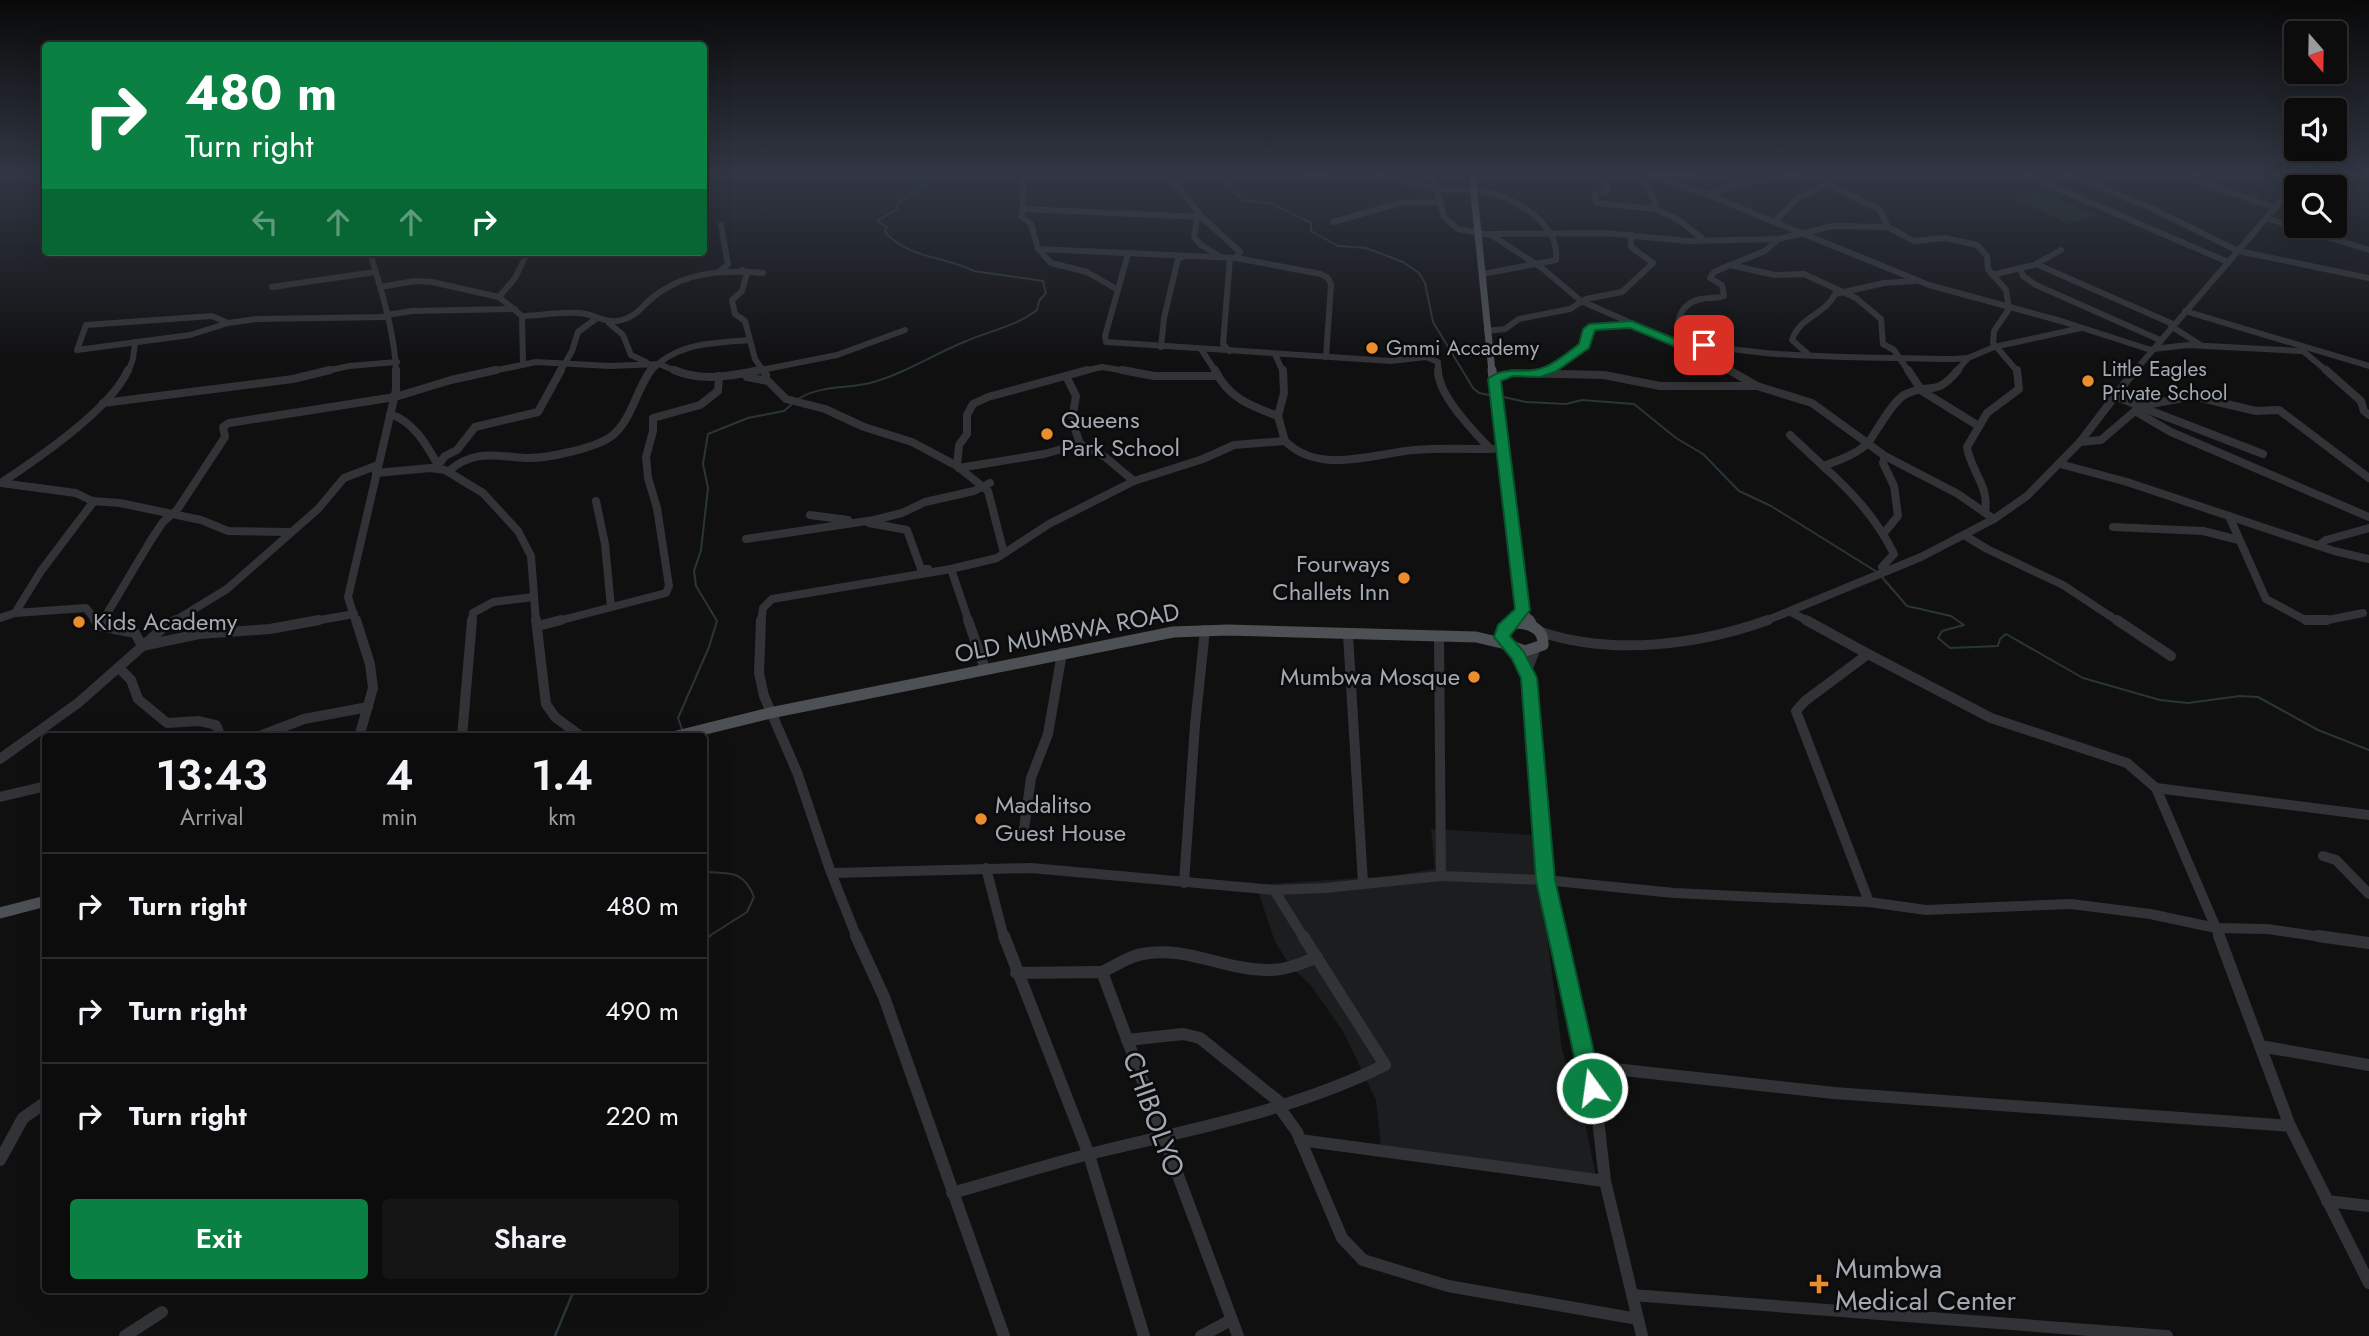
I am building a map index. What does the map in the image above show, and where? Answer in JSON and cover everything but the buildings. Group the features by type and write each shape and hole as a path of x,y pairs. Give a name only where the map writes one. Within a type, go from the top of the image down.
{"main road":[{"path":"1476,637 1524,652 1539,648 1544,637 1522,610 1487,331 1478,236"},
{"path":"1509,646 1502,637 1522,610"},
{"path":"1476,637 1522,623 1537,629"},
{"name":"OLD MUMBWA ROAD","path":"689,733 770,713 1143,636 1205,630 1476,637"},
{"path":"0,913 42,902"}],"street":[{"path":"721,270 727,266 728,259 723,236"},
{"path":"1034,236 1038,249 1051,264 1087,272 1118,290"},
{"path":"1194,236 1198,242 1232,257"},
{"path":"1212,353 1223,344 1232,257 1215,236"},
{"path":"1492,236 1534,264 1581,301 1596,305 1632,325 1683,346 1757,386 1812,403 1885,456 1985,511 1994,519"},
{"path":"1483,274 1550,262 1558,258 1552,236"},
{"path":"1487,331 1505,329 1519,319 1570,309 1581,301 1625,291 1653,263 1631,247 1630,236"},
{"path":"1648,236 1683,241 1778,239 1789,236"},
{"path":"1700,236 1703,239"},
{"path":"1810,236 1919,281 2152,349 2204,346 2326,354"},
{"path":"1906,236 1917,242 1936,237 1976,244 1987,256 1986,267 2003,285 2008,296 2009,309 1993,330 1994,347 2016,369 2020,376 2019,388 1992,408 1977,425 1976,434 1967,447 1968,460 1987,495 1985,511"},
{"path":"2169,236 2228,262"},
{"path":"2204,236 2238,251 2273,256 2369,278"},
{"path":"1537,629 1578,641 1607,644 1676,642 1728,635 1791,612 1964,536 2027,496 2060,464 2172,325 2250,236"},
{"path":"2325,236 2369,250"},
{"path":"1683,346 1675,330 1676,321 1693,303 1723,298 1724,288 1710,278 1714,272 1764,252 1778,239"},
{"path":"1038,249 1178,257 1232,257 1266,266 1312,271 1328,278 1331,284 1326,357"},
{"path":"1992,275 2036,264 2061,250"},
{"path":"1128,254 1105,336 1107,342 1201,349 1212,353 1229,351 1391,361 1426,357 1436,360 1438,382 1458,412 1490,449"},
{"path":"360,733 373,688 370,664 348,597 395,397 397,362 371,256"},
{"path":"499,297 515,278 526,256"},
{"path":"1161,346 1164,318 1178,257"},
{"path":"2036,264 2172,325 2204,346"},
{"path":"1730,265 1775,275 1804,274 1861,301 1881,319 1883,344 1894,350 1922,391 1977,425"},
{"path":"2020,268 2026,279 2043,289 2160,340"},
{"path":"742,270 747,273 743,292 732,300 735,314 745,321 755,359 768,381 786,399 825,409 864,427 912,442 987,485 1004,553"},
{"path":"609,323 633,317 653,296 677,282 703,272 742,270 763,273"},
{"path":"272,286 375,272"},
{"path":"1810,356 1792,340 1793,333 1814,312 1829,307 1832,296 1842,290 1919,281"},
{"path":"380,287 427,282 499,297 522,316 523,364"},
{"path":"228,323 212,316 86,325 77,350 190,335 228,323 283,317 386,316 515,309"},
{"path":"2185,311 2339,358 2369,363"},
{"path":"522,316 575,313 597,318 609,323 623,335 631,355 690,377 737,375 837,355 905,330"},
{"path":"438,467 445,457 457,450 475,427 538,412 566,363 578,332 597,318"},
{"path":"1540,373 1556,366 1584,345 1589,328 1632,325"},
{"path":"1683,346 1712,345 1755,353 1900,360 1968,358 1994,347 2084,328"},
{"path":"100,626 151,540 177,510 225,437 223,427 226,425 395,397 523,364 651,364 673,352 705,344 750,340"},
{"path":"1,483 89,418 133,362 135,342"},
{"path":"1223,344 1229,351"},
{"path":"2303,351 2361,401 2364,411 2369,415"},
{"path":"1212,353 1221,383 1239,400 1278,416"},
{"path":"1275,355 1281,363 1285,400 1278,416 1285,441 1289,448 1305,455 1337,460 1410,450 1502,449"},
{"path":"1281,363 1291,356"},
{"path":"1822,466 1840,460 1869,442 1875,430 1905,394 1947,384 1968,358"},
{"path":"103,403 293,379 349,366 397,362"},
{"path":"449,471 463,462 490,455 532,458 591,445 613,437 621,430 651,364"},
{"path":"1492,364 1512,373"},
{"path":"958,467 958,444 968,434 967,415 973,404 988,397 1102,367 1154,376 1218,376"},
{"path":"1494,379 1512,373 1540,373 1607,375 1665,386 1757,386"},
{"path":"737,375 768,381"},
{"path":"538,626 662,595 668,589 657,508 648,478 646,457 653,431 653,418 709,400 718,391 719,376"},
{"path":"1066,376 1076,396 1072,420 1080,444"},
{"path":"2114,396 2171,432 2369,517"},
{"path":"2080,442 2101,440 2137,409 2183,398 2201,398 2256,411 2279,410 2369,478"},
{"path":"2137,409 2263,454"},
{"path":"390,414 399,416 408,423 438,467"},
{"path":"1790,435 1850,490 1884,533 1894,555 1882,567 1880,573"},
{"path":"1004,1336 884,997 832,873 797,772 770,713 759,673 759,639 765,604 781,597 986,562 1049,524 1134,481 1203,459 1234,445 1285,441"},
{"path":"958,467 1044,454 1080,444 1105,457 1134,481"},
{"path":"1884,533 1898,516 1894,486 1883,463 1885,456"},
{"path":"2060,464 2127,482 2369,559"},
{"path":"3,753 65,713 170,623 228,589 318,509 344,478 377,469 438,467 449,471 485,493 522,537 533,566 533,597 545,704 555,717 577,733"},
{"path":"1,483 63,490 94,501 120,503 201,520 228,531 290,532"},
{"path":"746,539 902,513 925,502 987,485"},
{"path":"15,613 41,571 94,501"},
{"path":"596,501 606,544 611,607"},
{"path":"810,515 907,530 921,569 951,569"},
{"path":"2229,516 2262,595 2292,616 2317,622 2363,613"},
{"path":"2113,527 2203,531 2239,540"},
{"path":"2319,545 2334,537 2369,528"},
{"path":"1964,536 2063,585 2171,656"},
{"path":"951,569 985,669"},
{"path":"462,733 473,613 487,604 533,597"},
{"path":"0,618 15,613 86,608 100,626 135,633 142,646"},
{"path":"1791,612 1991,718 2127,763 2157,788 2216,928 2290,1126 2369,1283"},
{"path":"142,646 199,634 270,629 354,614"},
{"path":"1184,883 1195,724 1205,630"},
{"path":"1348,635 1363,883"},
{"path":"1438,636 1441,876"},
{"path":"1527,671 1539,648 1578,641"},
{"path":"1509,646 1527,671 1545,880 1597,1110 1605,1181 1642,1336"},
{"path":"1024,830 1031,778 1048,734 1062,653"},
{"path":"1868,654 1806,698 1796,708 1796,712 1869,902"},
{"path":"120,668 131,680 138,699 164,721 172,724 199,721 216,725 219,733"},
{"path":"267,733 304,719 368,707"},
{"path":"0,797 42,787"},
{"path":"2157,788 2369,815"},
{"path":"2323,856 2336,860 2369,894"},
{"path":"986,868 998,919 1016,973 1036,1014 1089,1155 1144,1336"},
{"path":"832,873 1031,868 1274,890 1441,876 1545,880 1687,893 1869,902 1927,910 2071,904 2150,914 2216,928 2267,929 2369,943"},
{"path":"952,1193 1281,1106 1345,1086 1385,1065 1274,890"},
{"path":"1016,973 1102,972 1131,957 1155,952 1178,953 1266,970 1286,968 1317,957"},
{"name":"CHIBOLYO","path":"1102,972 1238,1336"},
{"path":"1127,1040 1182,1034 1200,1038 1281,1106 1300,1140 1342,1238 1363,1260 1448,1286 1638,1319"},
{"path":"2260,1046 2369,1065"},
{"path":"1587,1066 1834,1093 2290,1126"},
{"path":"0,1160 23,1118 42,1105"},
{"path":"1300,1140 1605,1181"},
{"path":"2327,1201 2369,1206"},
{"path":"1632,1295 2167,1336"},
{"path":"125,1336 162,1312"},
{"path":"1201,1336 1231,1320"}],"shaded area":[{"path":"1431,829 1534,835 1562,1050 1586,1127 1598,1187 1381,1148 1376,1100 1344,1033 1312,987 1290,965 1275,942 1256,885 1389,876 1435,869"}],"waterway":[{"path":"798,399 815,391 870,383 906,370 964,342 1020,321 1037,310 1039,301 1046,293 1043,281 974,271 916,252 889,236"},
{"path":"1321,236 1338,246 1366,248 1403,262 1419,273 1425,283 1433,322 1473,388 1479,393 1489,395"},
{"path":"1499,396 1526,402 1566,404 1582,400 1634,404 1676,438 1703,454 1739,491 1771,506 1877,572"},
{"path":"682,729 678,718 709,647 717,621 696,586 694,571 701,550 708,488 703,464 708,434 748,418 784,411 791,405"},
{"path":"1881,576 1907,606 1951,616 1964,625 1942,631 1938,638 1950,648 1998,646 2000,639 2006,634 2083,678 2160,700 2188,703 2240,696 2258,697 2318,730 2369,750"},
{"path":"707,872 728,873 740,877 754,897 747,912 707,937"},
{"path":"555,1336 573,1293"}],"place":[{"name":"Gmmi Accademy","path":"1372,348"},
{"name":"Little Eagles Private School","path":"2088,381"},
{"name":"Queens Park School","path":"1047,434"},
{"name":"Fourways Challets Inn","path":"1404,578"},
{"name":"Kids Academy","path":"79,622"},
{"name":"Mumbwa Mosque","path":"1474,677"},
{"name":"Madalitso Guest House","path":"981,819"},
{"name":"Mumbwa Medical Center","path":"1819,1284"}],"route":[{"path":"1592,1088 1545,880 1529,678 1518,656 1502,637 1504,629 1511,625 1522,610 1494,379 1504,374 1540,373 1556,366 1584,345 1589,329 1593,327 1632,325 1686,347 1704,345"}]}
